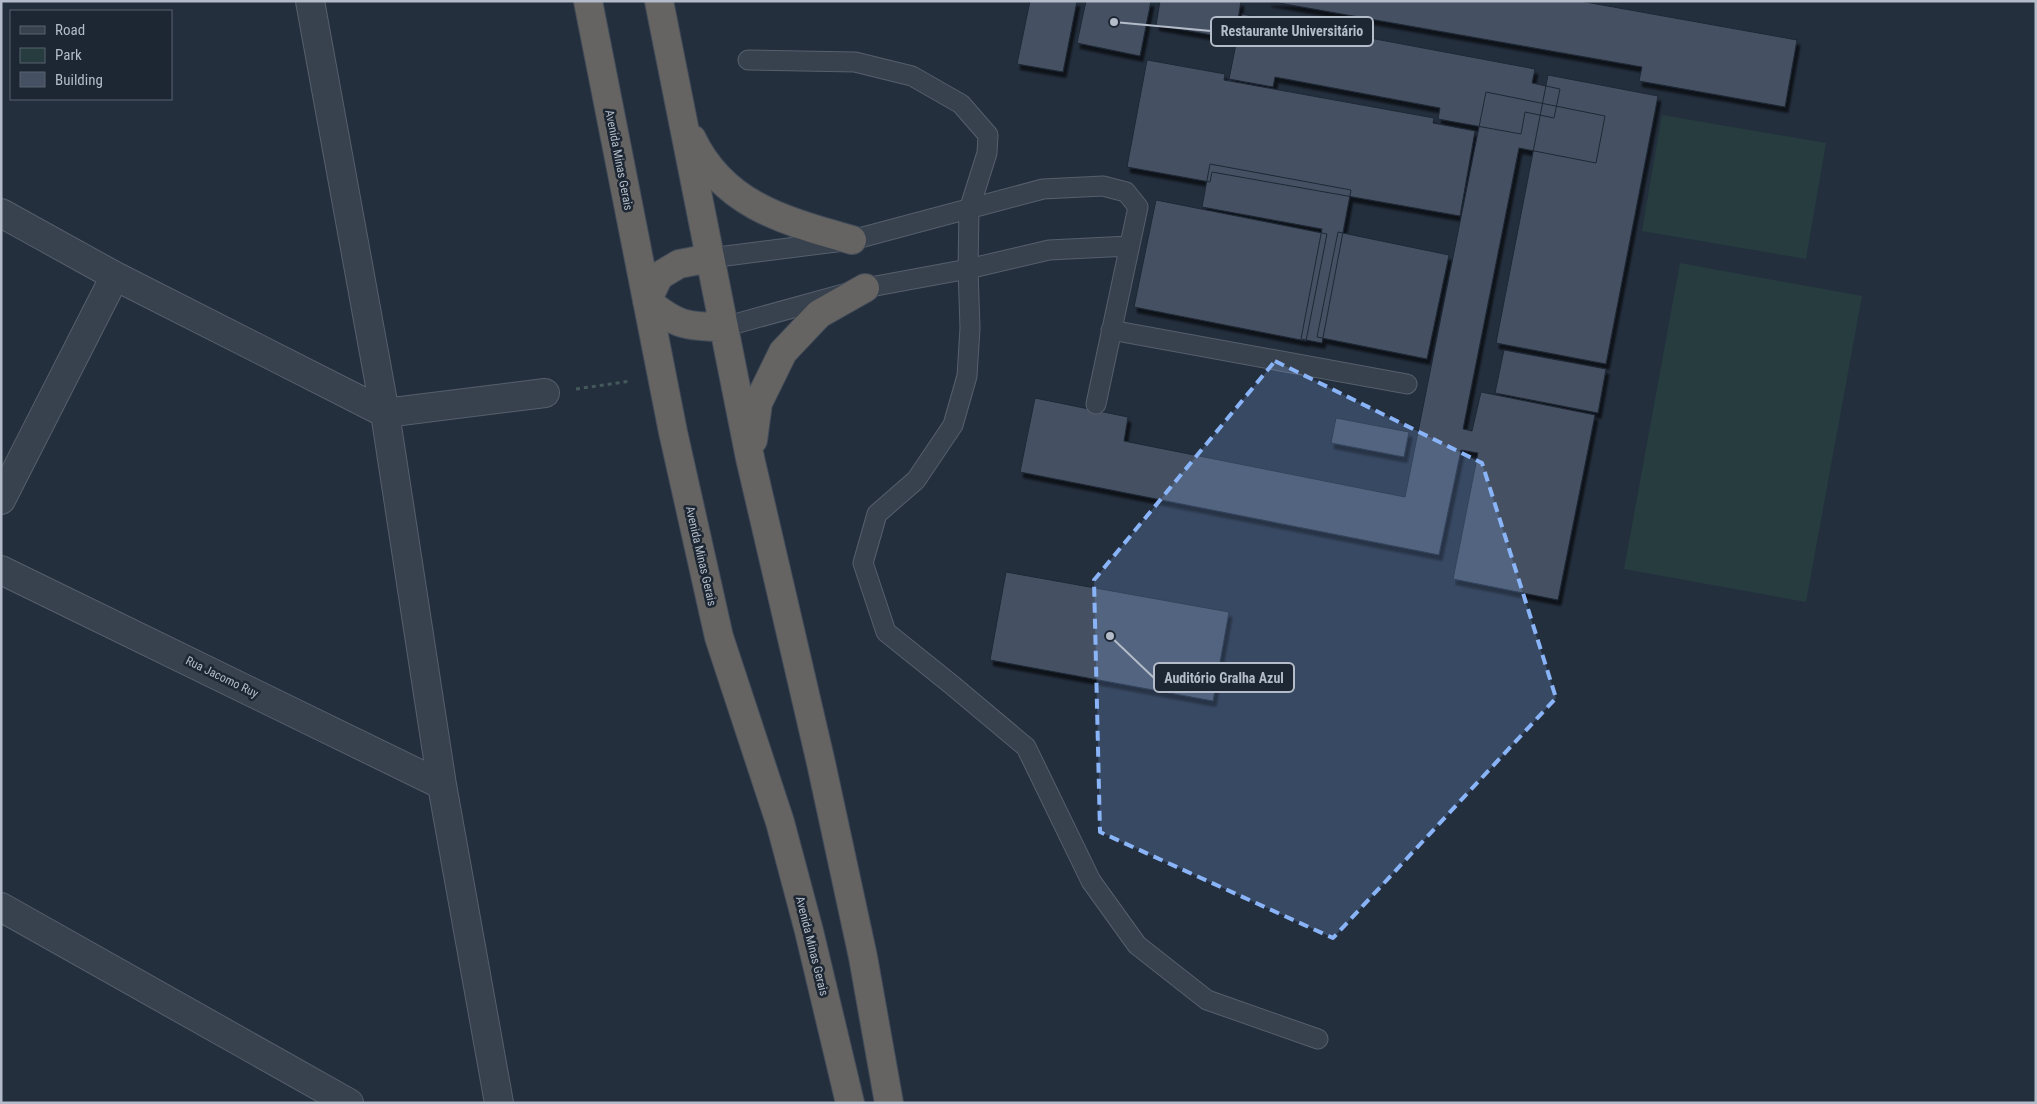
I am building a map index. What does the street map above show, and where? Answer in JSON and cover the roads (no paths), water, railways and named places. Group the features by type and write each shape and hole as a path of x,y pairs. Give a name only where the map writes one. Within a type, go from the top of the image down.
{"highway":[{"name":"Avenida Minas Gerais","path":"588,1 662,376 719,637 780,822 809,931 850,1103"},
{"path":"659,1 750,458 821,763 863,957 889,1103"},
{"path":"683,120 699,154 723,183 752,206 799,225 852,240"},
{"path":"710,258 679,264 660,276 647,301 668,318 694,327 724,327"},
{"path":"750,458 758,403 783,352 819,314 865,288"}],"street":[{"path":"305,5 385,413 442,785 499,1103"},
{"path":"1,214 115,276 385,413 546,393"},
{"path":"1,500 115,276"},
{"name":"Rua Jacomo Ruy","path":"1,570 442,785"},
{"path":"1,907 349,1103"}],"lane":[{"path":"748,60 855,62 912,76 961,104 988,135 987,153 969,210 970,328 967,376 953,425 916,480 877,514 863,563 886,632 1026,747 1091,881 1136,945 1207,1000 1318,1040"},
{"path":"710,258 852,240 1042,189 1103,186 1126,192 1138,207 1096,404"},
{"path":"724,327 865,288 968,269 1049,250 1129,246"},
{"path":"1111,330 1407,384"}],"place":[{"name":"Restaurante Universitário","path":"1114,22"},
{"name":"Auditório Gralha Azul","path":"1110,636"}]}
